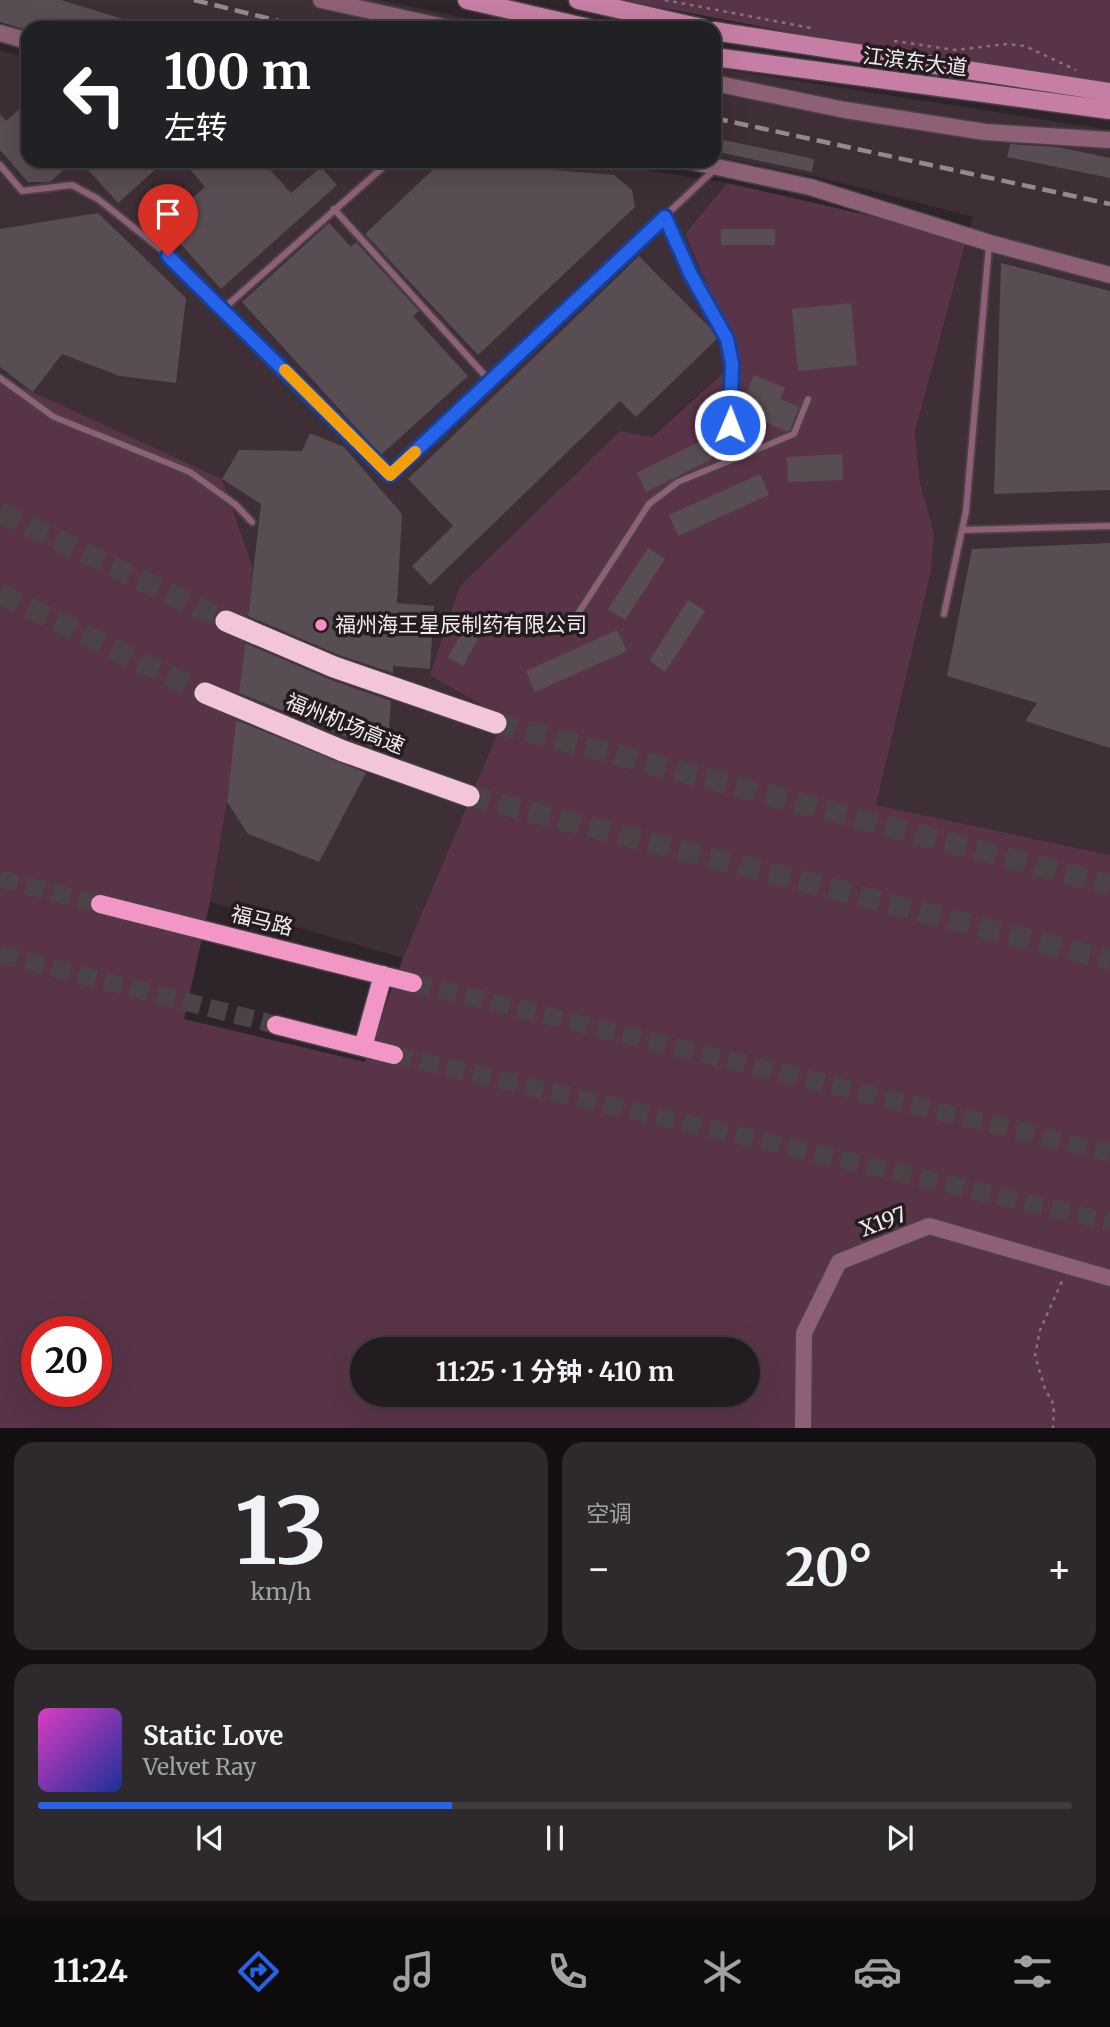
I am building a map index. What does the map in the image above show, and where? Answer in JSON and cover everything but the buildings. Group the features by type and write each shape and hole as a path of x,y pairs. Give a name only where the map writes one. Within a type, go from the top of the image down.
{"highway":[{"path":"226,621 334,667 496,723"},
{"name":"福州机场高速","path":"205,693 343,751 469,796"}],"main road":[{"path":"467,0 558,21"},
{"path":"579,0 671,21"},
{"path":"721,32 1110,92"},
{"name":"江滨东大道","path":"721,58 1110,110"},
{"name":"福马路","path":"100,904 413,984"},
{"path":"363,1047 383,975"},
{"path":"276,1025 394,1055"}],"street":[{"path":"321,0 417,21"},
{"path":"0,33 21,39"},
{"path":"721,84 845,110 985,132 1110,140"},
{"path":"721,165 810,187 990,243 1110,275"},
{"name":"X197","path":"803,1428 804,1333 839,1262 929,1226 1110,1278"}],"lane":[{"path":"0,165 22,191 72,185 98,199 168,256 390,475 716,168"},
{"path":"223,309 382,168"},
{"path":"334,209 490,381"},
{"path":"665,217 691,275 727,339 732,364 730,425 735,457"},
{"path":"944,614 962,530 990,243"},
{"path":"0,378 54,417 190,472 236,505 252,522"},
{"path":"572,623 649,504 678,482 794,434 807,399"},
{"path":"962,530 1110,526"}],"path":[{"path":"665,0 822,31"},
{"path":"889,41 955,50 1007,44 1025,46 1079,71"},
{"path":"1053,1428 1054,1405 1045,1389 1035,1356 1040,1330 1069,1267"}],"shaded area":[{"path":"0,0 379,0 481,21 21,21 21,30 0,22"},
{"path":"621,0 1110,0 1110,84 938,60"},
{"path":"0,50 21,57 21,168 632,168 727,183 685,234 739,357 651,437 504,718 403,958 210,902 227,802 253,568 222,479 0,379"},
{"path":"721,69 1110,130 1110,855 876,805 931,571 934,533 920,483 915,432 973,217 831,180 721,157"},
{"path":"727,183 967,238 915,432 920,483 934,533 931,571 876,805 1110,855 1110,1428 0,1428 0,377 222,479 253,568 227,802 210,902 184,1019 365,1062 403,958 504,718 430,675 460,586 620,431 652,437 739,358 685,234"}],"tunnel":[{"path":"0,512 226,621"},
{"path":"0,594 205,693"},
{"path":"496,723 1110,885"},
{"path":"469,796 1110,960"},
{"path":"0,879 100,904"},
{"path":"0,954 276,1025"},
{"path":"413,983 1110,1153"},
{"path":"394,1055 1110,1222"}],"railway":[{"path":"194,0 279,21"},
{"path":"721,120 1110,204"}],"slow traffic":[{"path":"285,370 390,475 415,452"}],"place":[{"name":"福州海王星辰制药有限公司","path":"321,625"}],"route":[{"path":"168,256 390,475 665,217 691,275 727,339 732,364 730,425"}]}
